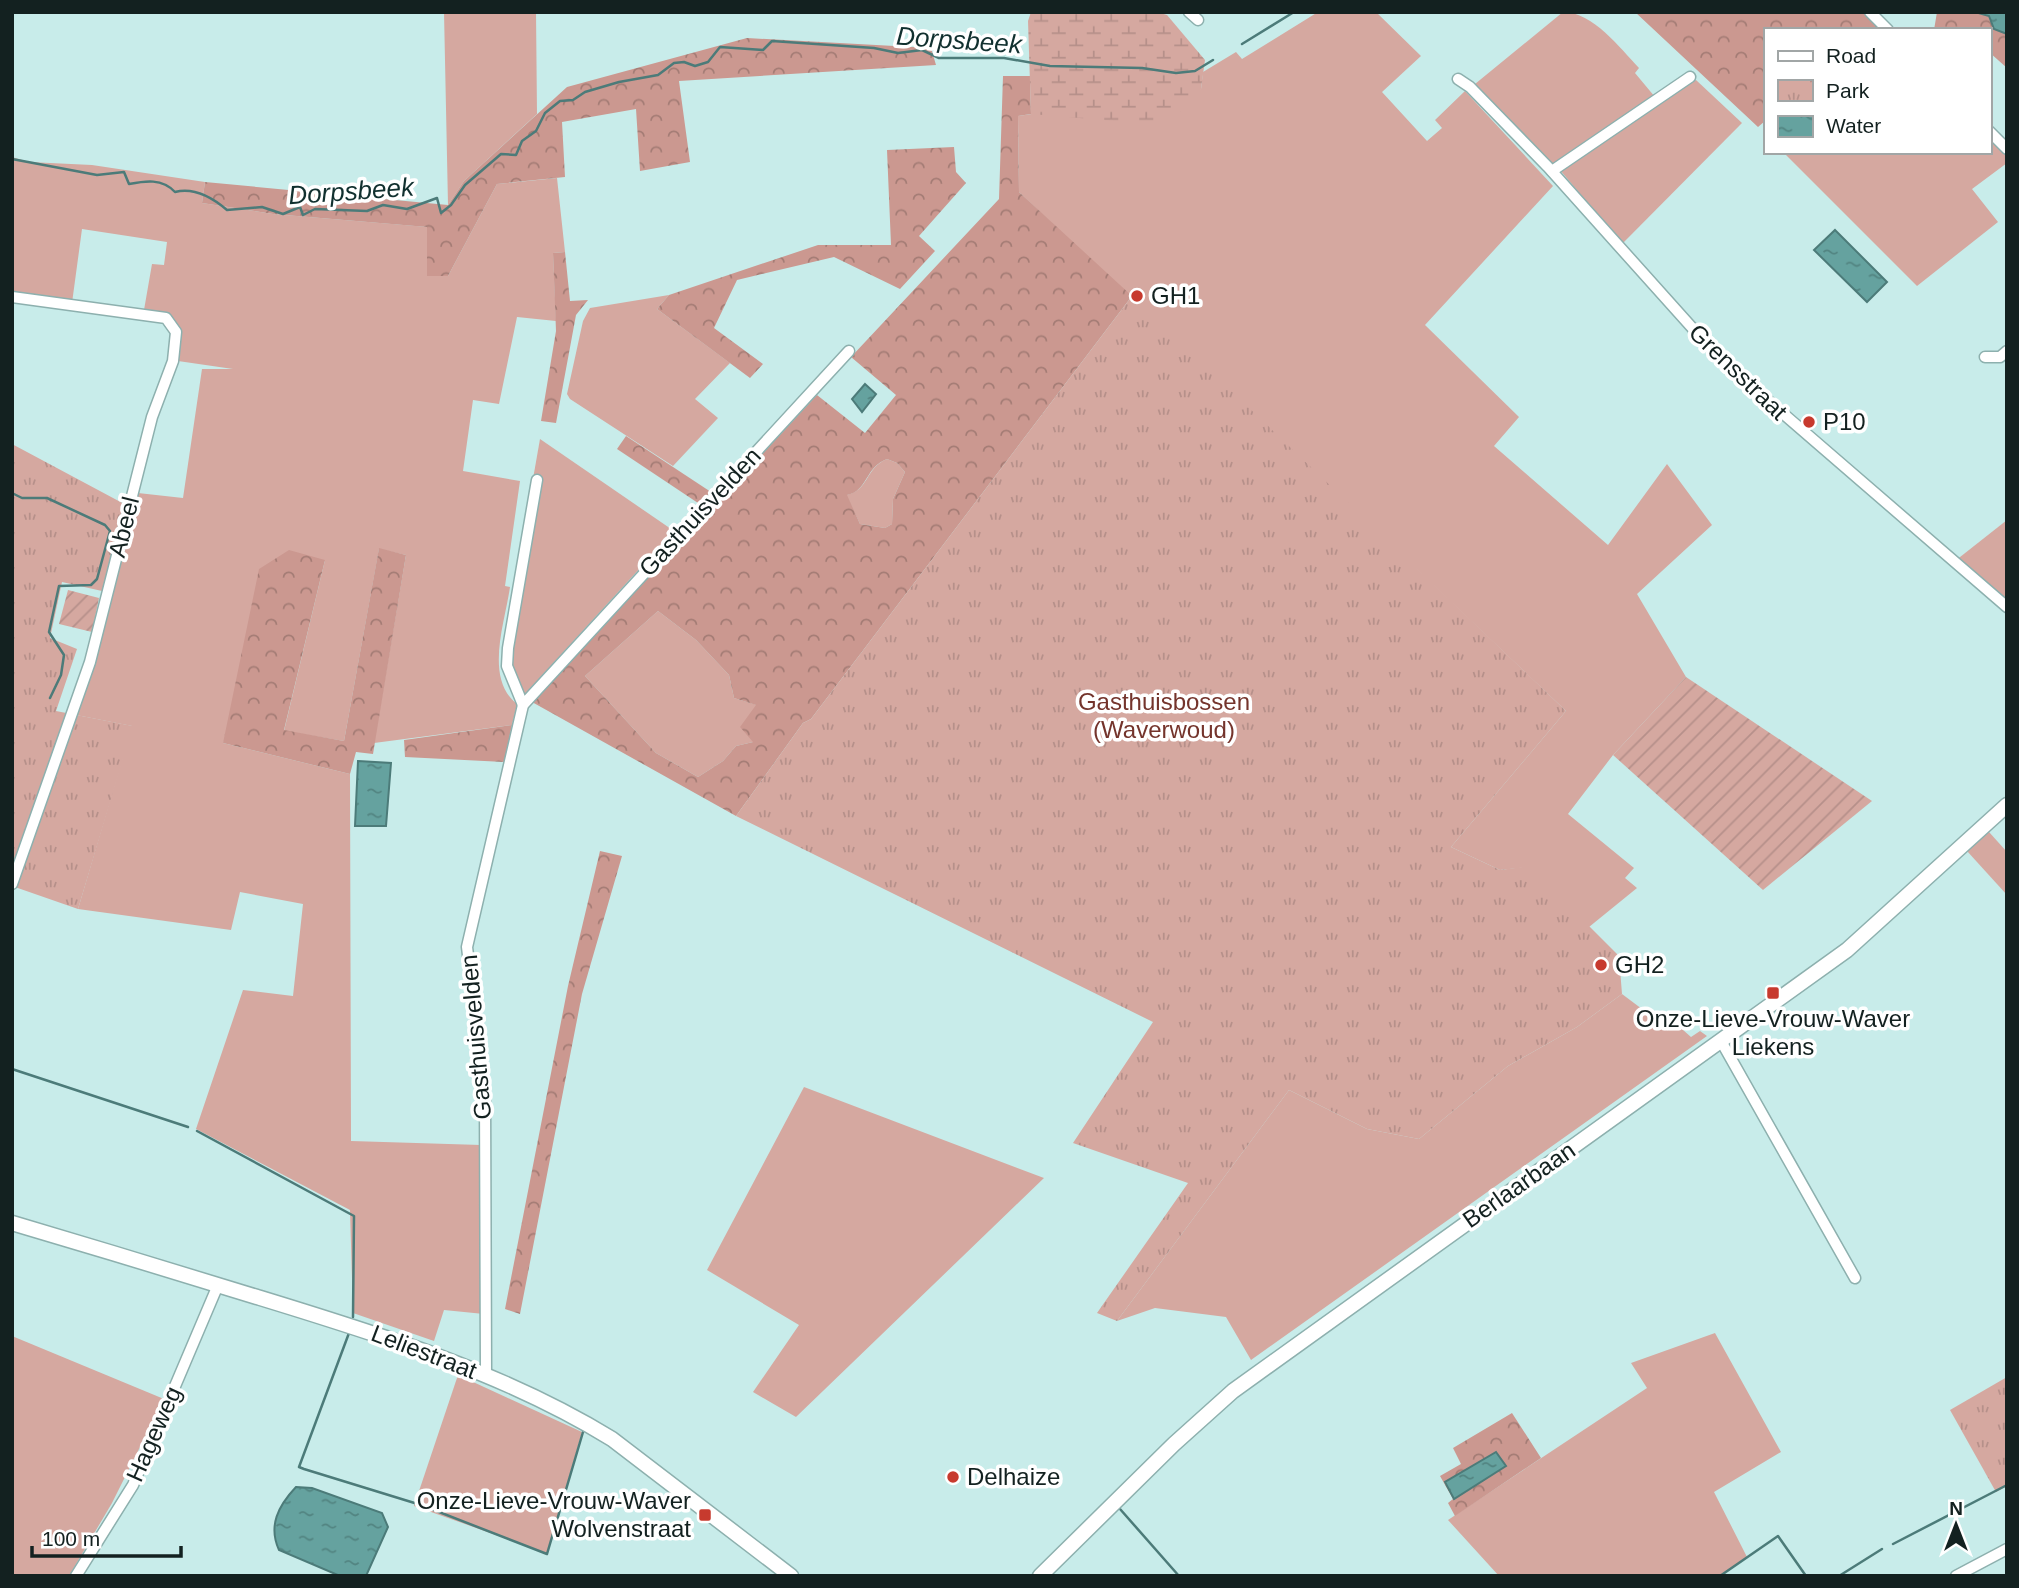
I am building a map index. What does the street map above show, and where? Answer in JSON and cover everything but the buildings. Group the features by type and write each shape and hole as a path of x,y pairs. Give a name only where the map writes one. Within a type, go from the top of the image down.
{"street":[{"path":"1189,12 1198,20"},
{"path":"1870,12 1886,28"},
{"path":"1552,171 1690,77"},
{"name":"Grensstraat","path":"1458,79 1470,87 1552,171 1721,360 2007,607"},
{"path":"1991,133 2007,149"},
{"name":"Abeel","path":"12,298 166,318 176,332 176,347 152,416 90,662 12,884"},
{"name":"Gasthuisvelden","path":"486,1376 485,1095 467,947 523,705 849,351"},
{"path":"1985,357 2000,357 2007,351"},
{"path":"523,705 508,666 508,648 537,480"},
{"name":"Berlaarbaan","path":"1040,1576 1174,1444 1233,1391 1856,942 2007,805"},
{"path":"1721,1041 1855,1278"},
{"name":"Leliestraat","path":"12,1223 373,1332 486,1376 583,1421 612,1439 790,1576"},
{"name":"Hageweg","path":"76,1576 133,1485 218,1285"},
{"path":"1956,1576 2007,1549"}],"green space":[{"path":"444,12 536,12 537,114 464,181 448,205"},
{"path":"1031,12 1157,12 1167,15 1205,60 1201,89 1180,112 1152,124 1031,114 1028,21"},
{"path":"1318,12 1376,12 1421,56 1382,92 1427,141 1442,128 1435,120 1465,91 1553,186 1425,325 1519,417 1494,446 1608,545 1667,464 1712,525 1637,594 1686,677 1613,755 1568,814 1634,868 1625,878 1637,888 1589,927 1529,867 1500,870 1451,847 1566,711 1019,192 1018,116 1201,89 1203,72 1236,52 1242,59"},
{"path":"1563,12 1585,18 1615,41 1639,68 1635,73 1655,97 1553,165 1475,84"},
{"path":"1635,12 1866,12 1881,28 1764,28 1764,122 1758,127"},
{"path":"1937,12 1975,12 1989,16 1994,29 2007,34 2007,68 1991,54 1991,28 1934,28"},
{"path":"747,38 931,48 936,65 679,81 690,162 640,171 636,109 562,122 565,177 497,184 448,276 427,276 427,227 273,214 202,203 205,182 448,205 464,181 567,87"},
{"path":"1003,76 1030,76 1031,114 1018,116 1019,192 1132,296 811,719 803,723 736,816 532,702 817,395 865,433 896,395 851,357 999,199","holes":["887,459 897,463 905,472 893,499 892,524 885,528 860,524 847,495 859,489 874,467","658,611 696,640 729,675 734,698 756,705 740,727 753,742 736,746 723,761 698,777 656,753 585,676"]},
{"path":"1696,80 1742,123 1622,244 1560,170"},
{"path":"1991,136 2007,151 2007,163 1972,189 1998,222 1917,286 1785,154 1991,154"},
{"path":"954,147 956,172 966,183 919,236 935,251 900,289 834,257 737,280 714,328 763,364 750,378 657,309 669,295 818,245 891,245 887,150"},
{"path":"12,157 29,162 92,165 205,182 202,203 273,214 428,227 427,276 448,276 497,184 557,178 565,252 553,253 556,321 517,317 499,404 473,400 463,471 520,481 505,586 510,587 499,649 501,680 507,693 517,704 512,725 374,743 406,555 379,549 344,741 284,731 325,560 223,743 350,774 351,1141 481,1145 484,1314 444,1310 434,1341 353,1313 350,1210 196,1129 243,990 293,996 303,904 240,892 231,930 78,909 132,726 76,715 102,635 138,493 183,498 202,369 233,369 178,361 180,331 177,324 166,315 144,310 152,264 164,265 167,242 82,229 72,303 12,295"},
{"path":"565,252 570,301 588,300 576,315 556,423 541,421 556,331 553,253"},
{"path":"669,295 657,309 730,363 695,399 718,418 673,466 570,399 567,394 583,321 590,308"},
{"name":"Gasthuisbossen (Waverwoud)","path":"1132,296 1566,711 1451,847 1500,870 1529,866 1619,956 1622,994 1577,1027 1508,1066 1419,1139 1367,1129 1289,1090 1117,1321 1097,1313 1188,1183 1073,1143 1153,1022 736,816 803,723 811,719"},
{"path":"626,436 714,494 698,503 617,449"},
{"path":"540,439 674,531 524,695 508,675 517,570"},
{"path":"12,444 128,506 102,591 62,582 50,638 77,649 56,711 133,726 78,909 12,886"},
{"path":"887,459 897,463 905,472 893,499 892,524 885,528 860,524 846,495 859,489 875,468"},
{"path":"2007,520 2007,605 1955,561"},
{"path":"379,548 406,555 373,754 356,752 350,774 223,743 259,569 289,550 325,560 284,730 344,741"},
{"path":"68,590 99,598 92,632 59,624"},
{"path":"658,611 696,640 729,675 734,698 757,705 753,742 736,746 723,761 698,777 656,753 585,676"},
{"path":"1686,677 1872,801 1763,890 1613,755"},
{"path":"512,725 504,762 405,757 404,740"},
{"path":"1989,832 2007,852 2007,895 1967,851"},
{"path":"600,851 622,856 582,994 520,1314 505,1309 568,986"},
{"path":"1622,994 1654,1018 1678,1013 1674,1022 1691,1037 1700,1031 1707,1036 1251,1360 1226,1317 1155,1308 1117,1321 1289,1090 1367,1129 1419,1139 1508,1066 1577,1027"},
{"path":"804,1087 1044,1178 796,1417 753,1392 799,1325 707,1270"},
{"path":"1715,1333 1781,1452 1714,1492 1747,1557 1719,1576 1499,1576 1448,1520 1647,1388 1631,1363"},
{"path":"12,1336 164,1399 112,1503 69,1576 12,1576"},
{"path":"458,1375 582,1432 547,1553 414,1506"},
{"path":"2007,1377 2007,1486 1996,1492 1950,1410"},
{"path":"1512,1413 1541,1458 1455,1516 1448,1503 1453,1499 1440,1476 1461,1464 1453,1448"}],"water":[{"path":"1975,12 2007,12 2007,34 1994,29 1989,16"},
{"path":"1835,230 1887,282 1867,302 1814,250"},
{"path":"865,384 876,394 862,412 852,399"},
{"path":"358,761 391,763 386,826 355,826"},
{"path":"1496,1452 1506,1466 1454,1499 1445,1482"},
{"path":"296,1487 312,1488 382,1513 388,1527 366,1576 340,1576 279,1550 274,1533 277,1517 284,1501"}],"waterway":[{"name":"Dorpsbeek","path":"1242,44 1294,12"},
{"name":"Dorpsbeek","path":"12,159 97,175 124,172 129,184 153,182 165,184 175,192 196,192 216,201 227,210 262,207 283,214 300,207 303,215 315,209 367,211 383,205 407,209 437,198 441,213 451,205 465,185 501,154 516,155 522,141 536,131 545,113 560,101 573,100 585,92 619,82 658,75 674,63 684,62 695,66 708,62 720,47 763,50 772,41 874,48 898,53 922,50 939,58 1004,58 1050,66 1142,68 1176,73 1195,71 1213,60"},
{"path":"12,493 22,498 47,498 105,525 110,531 97,579 91,585 59,586 49,632 64,655 61,675 50,698"},
{"path":"12,1069 188,1127"},
{"path":"197,1131 354,1216 353,1317"},
{"path":"349,1333 299,1467 421,1505 547,1554 583,1432"},
{"path":"1893,1544 2007,1485"},
{"path":"1120,1509 1179,1576"},
{"path":"1720,1576 1778,1536 1806,1576"},
{"path":"1839,1576 1882,1549"}],"place":[{"name":"GH1","path":"1137,296"},
{"name":"P10","path":"1809,422"},
{"name":"GH2","path":"1601,965"},
{"name":"Onze-Lieve-Vrouw-Waver Liekens","path":"1773,993"},
{"name":"Delhaize","path":"953,1477"},
{"name":"Onze-Lieve-Vrouw-Waver Wolvenstraat","path":"705,1515"}]}
